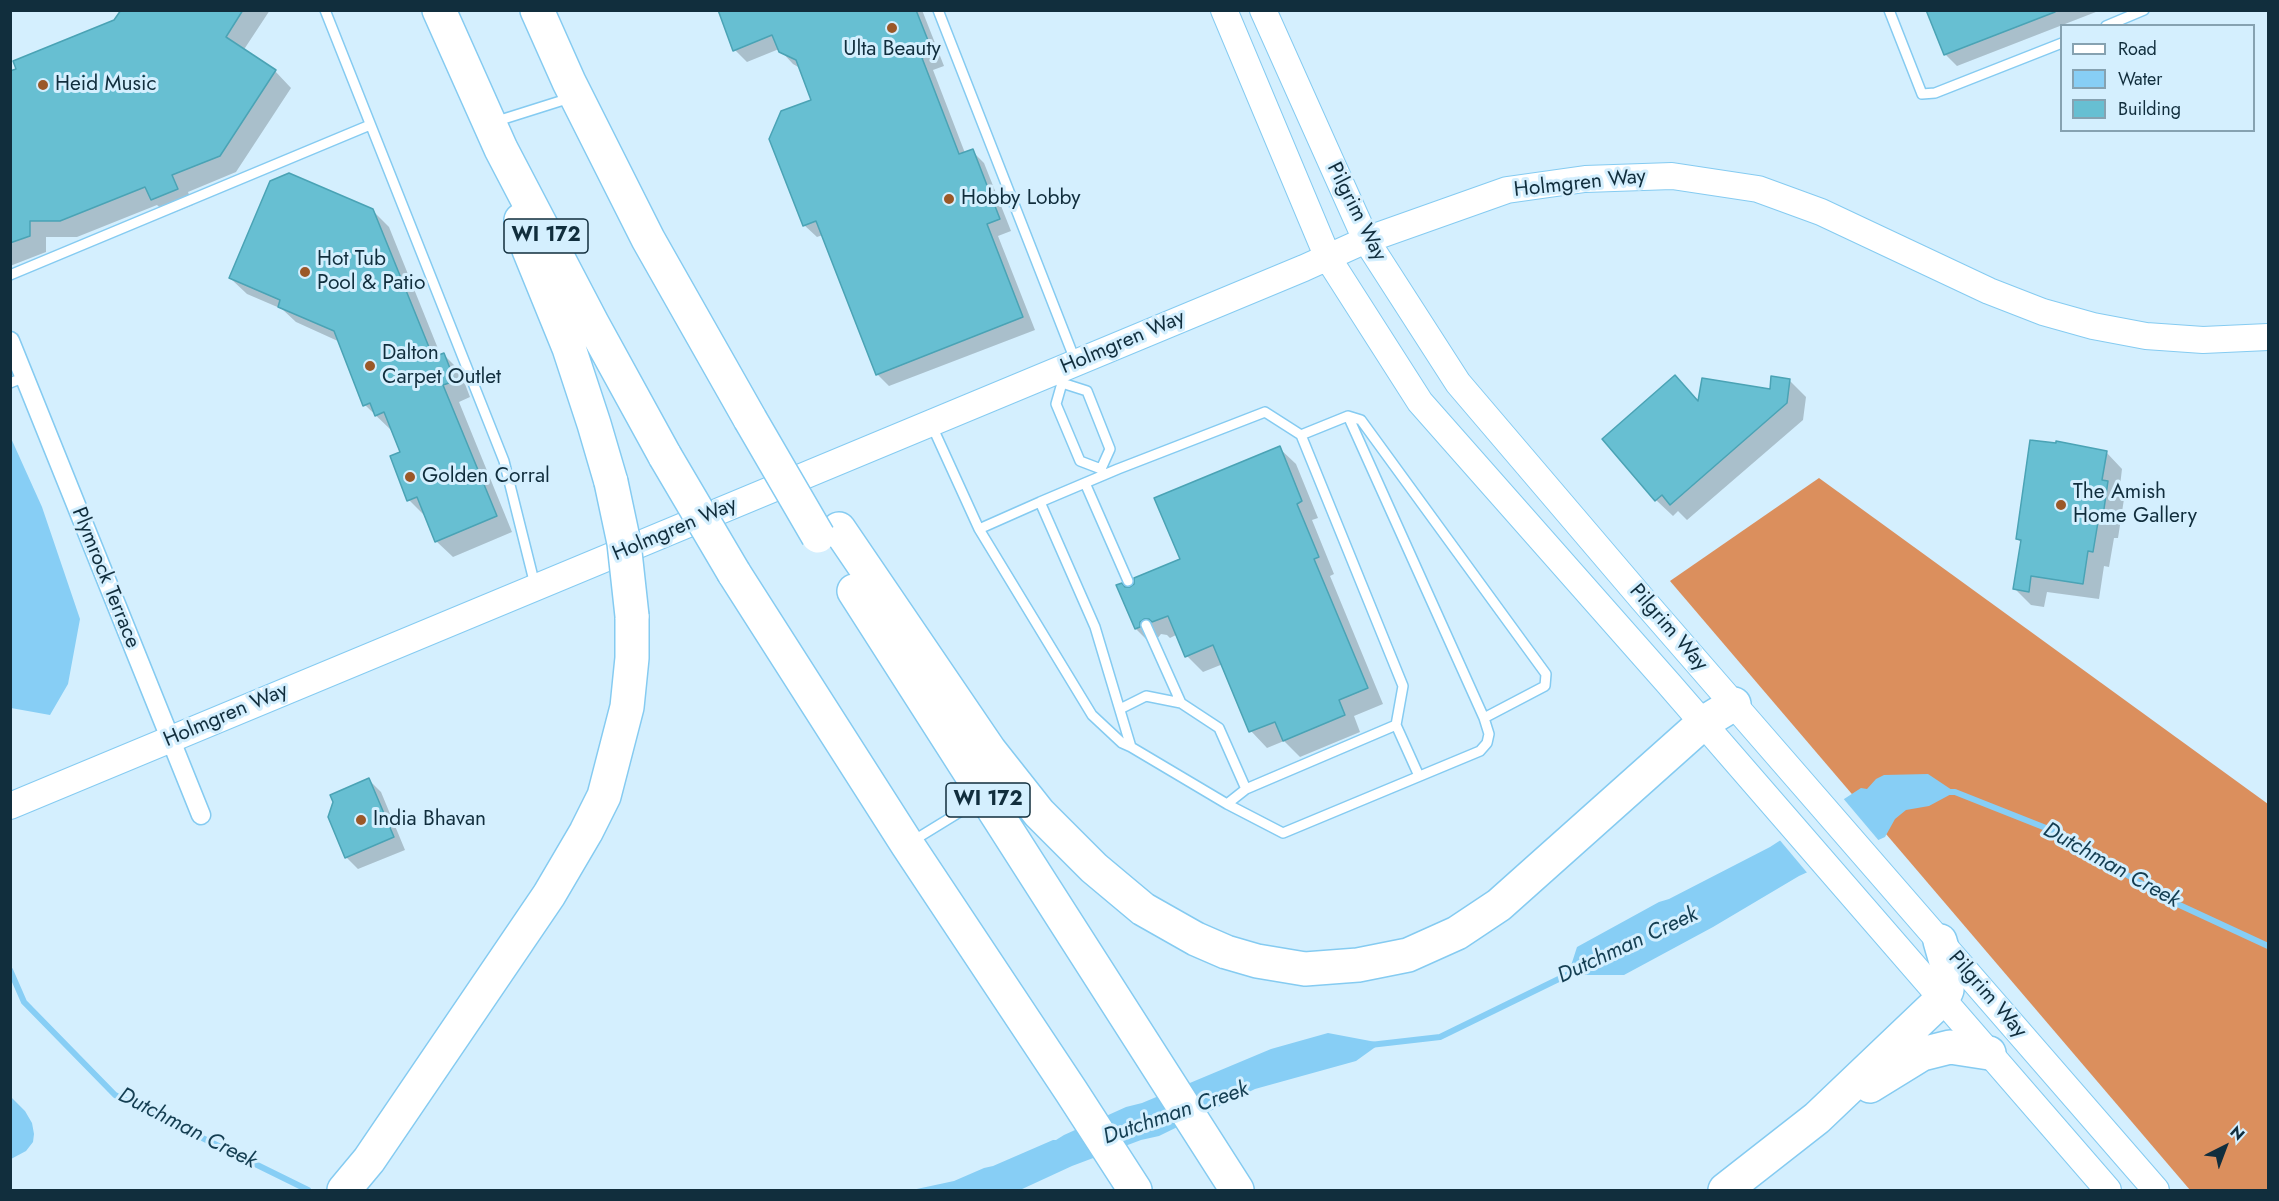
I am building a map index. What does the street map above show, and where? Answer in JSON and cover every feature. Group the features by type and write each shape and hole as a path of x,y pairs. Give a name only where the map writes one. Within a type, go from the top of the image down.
{"highway":[{"name":"WI 172","path":"439,10 495,136 592,323 665,456 734,573 907,844 1132,1186"},
{"name":"WI 172","path":"537,10 576,96 648,239 755,427 828,533 986,796 1237,1191"},
{"path":"344,1191 369,1160 549,896 600,805 627,707 632,658 632,616 624,543 610,482 594,423 569,348 529,250 495,136"},
{"path":"828,533 990,751 1039,813 1094,868 1143,909 1169,925 1226,952 1257,961 1305,969 1358,965 1408,955 1457,933 1499,905 1703,723 1734,704"},
{"path":"1725,1191 1817,1118 1943,998 1947,990 1948,969 1940,941"},
{"path":"1817,1118 1922,1054 1950,1047 1989,1053"}],"street":[{"name":"Pilgrim Way","path":"1224,10 1328,258 1420,402 1781,812 2108,1191"},
{"name":"Pilgrim Way","path":"1263,10 1366,240 1458,383 2156,1191"},
{"name":"Holmgren Way","path":"10,806 931,423 1066,372 1366,240 1507,190 1585,179 1672,176 1758,189 1821,212 1989,291 2043,312 2092,326 2146,336 2203,340 2268,337"},
{"name":"Plymrock Terrace","path":"10,341 18,380 201,815"}],"lane":[{"path":"325,10 504,461 536,588"},
{"path":"938,10 1066,372 1087,391 1110,449 1101,469 1080,461 1056,404 1066,372"},
{"path":"1889,10 1922,94 1935,93 2060,43"},
{"path":"2111,24 2144,10"},
{"path":"495,136 576,96"},
{"path":"10,275 370,125"},
{"path":"978,529 1085,483 1265,412 1301,435 1403,686 1396,725 1419,776"},
{"path":"931,423 978,529 1092,715 1122,743 1282,833 1479,751 1487,743 1489,734 1484,718 1348,416"},
{"path":"1301,435 1348,416 1361,420 1546,674 1545,686 1484,718"},
{"path":"1085,483 1128,581"},
{"path":"1040,502 1095,627 1131,747"},
{"path":"1146,625 1181,703"},
{"path":"1120,709 1146,696 1181,703 1219,728 1246,789"},
{"path":"1227,804 1246,789 1396,725"},
{"path":"907,844 986,796"}],"shaded area":[{"path":"1819,478 2268,804 2268,1190 2190,1190 1670,581"}],"water":[{"path":"10,436 42,507 80,619 68,684 50,715 11,708"},
{"path":"1928,774 1955,792 1929,806 1906,810 1895,819 1885,837 1799,876 1713,927 1624,975 1568,975 1577,947 1659,902 1770,847 1861,788 1867,789 1876,779 1884,775"},
{"path":"1328,1033 1381,1043 1356,1061 1255,1089 1159,1136 1141,1140 1072,1166 1020,1190 912,1190 954,1181 1056,1140 1126,1107 1142,1103 1271,1049"},
{"path":"10,1096 25,1111 32,1123 34,1134 33,1142 26,1151 11,1159"}],"pier":[{"path":"1842,797 1880,842 1809,875 1778,838"}],"building":[{"path":"121,10 243,10 226,37 276,70 220,156 172,175 178,189 151,200 145,187 60,221 30,221 30,236 10,243 10,71 16,69 13,61 114,20"},
{"path":"718,10 916,10 933,53 922,58 959,154 973,149 1000,219 987,224 1023,317 876,375 816,221 803,226 769,139 781,111 811,100 796,60 779,52 772,35 733,51"},
{"path":"1926,10 2055,10 2055,12 1944,55"},
{"path":"289,173 373,209 433,357 444,353 455,381 443,385 497,516 435,542 417,497 407,501 390,456 400,452 384,412 375,416 370,403 363,406 334,331 278,307 280,300 229,278 270,181"},
{"path":"1675,375 1698,401 1702,378 1770,389 1771,376 1790,379 1787,403 1670,505 1662,495 1655,501 1602,439"},
{"path":"2030,440 2056,443 2056,441 2107,451 2102,480 2108,481 2102,523 2098,522 2093,552 2088,551 2083,584 2031,576 2029,592 2013,589 2021,540 2016,539"},
{"path":"1280,446 1302,501 1297,504 1319,557 1314,559 1368,688 1339,700 1345,715 1283,741 1275,722 1249,732 1213,645 1185,657 1168,616 1152,622 1144,619 1140,622 1140,627 1135,629 1116,585 1122,583 1125,587 1130,587 1134,584 1134,578 1180,559 1154,498"},
{"path":"369,778 394,837 345,858 328,817 333,802 330,795"}],"waterway":[{"name":"Dutchman Creek","path":"1949,792 1955,792 2051,830 2173,902 2268,946"},
{"name":"Dutchman Creek","path":"10,970 24,1002 115,1095 308,1190"},
{"name":"Dutchman Creek","path":"1370,1045 1440,1037 1573,972"}],"place":[{"name":"Ulta Beauty","path":"892,28"},
{"name":"Heid Music","path":"43,85"},
{"name":"Hobby Lobby","path":"949,199"},
{"name":"Hot Tub Pool & Patio","path":"305,272"},
{"name":"Dalton Carpet Outlet","path":"370,366"},
{"name":"Golden Corral","path":"410,477"},
{"name":"The Amish Home Gallery","path":"2061,505"},
{"name":"India Bhavan","path":"361,820"}]}
